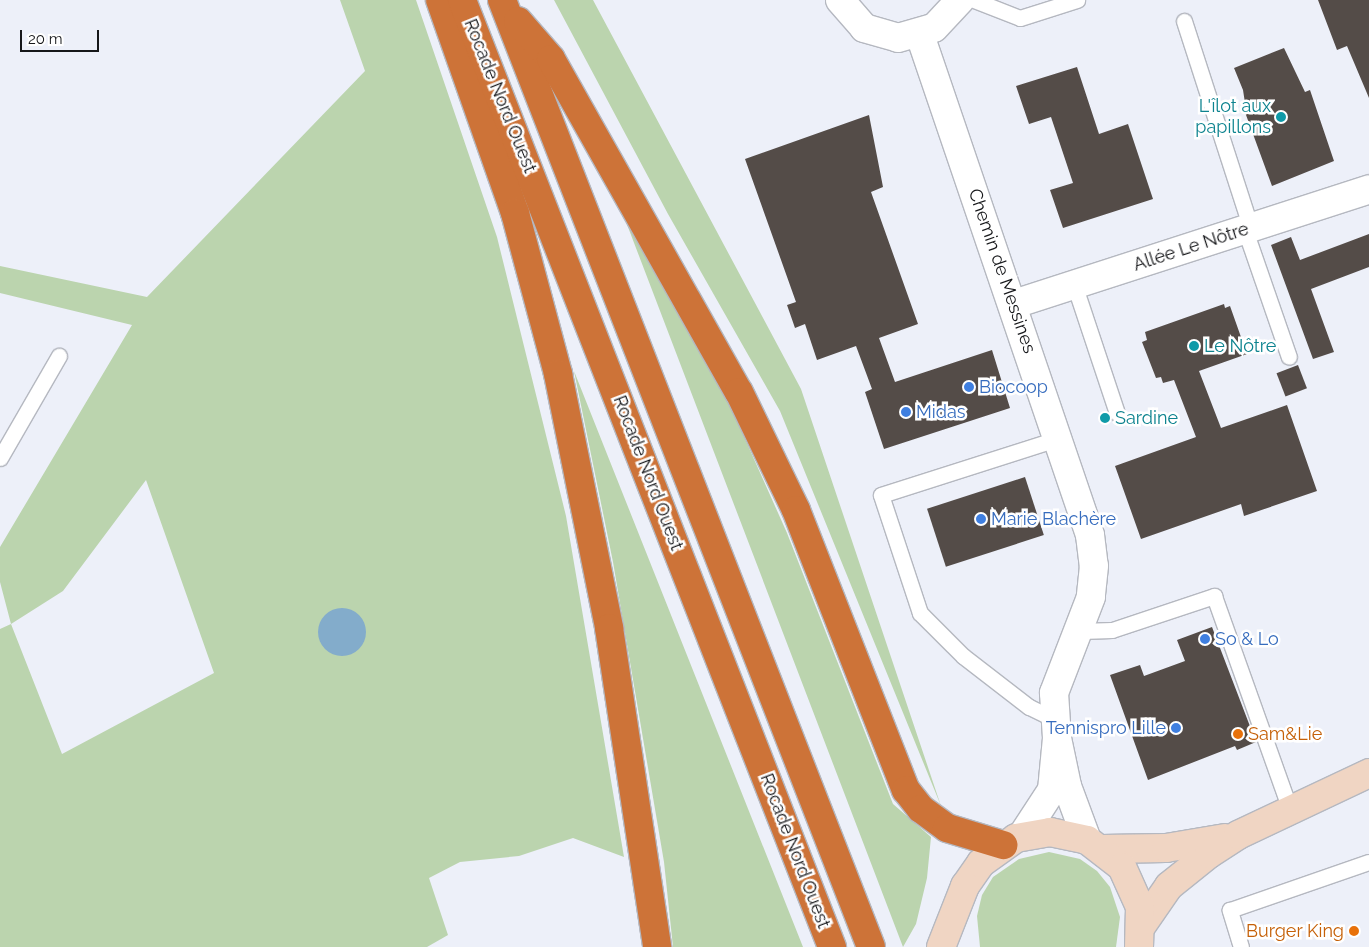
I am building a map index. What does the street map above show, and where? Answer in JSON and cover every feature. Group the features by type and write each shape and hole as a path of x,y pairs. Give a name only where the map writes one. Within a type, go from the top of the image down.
{"highway":[{"path":"440,0 515,212 564,402 612,647 657,947"},
{"name":"Rocade Nord Ouest","path":"462,0 832,947"},
{"path":"504,4 551,59 739,392 796,510 906,790 921,809 947,828 1013,840"},
{"name":"Rocade Nord Ouest","path":"504,4 871,947"}],"main road":[{"path":"1140,936 1177,878 1238,835 1369,773"},
{"path":"941,947 975,870 1013,840 1050,832 1094,844 1166,848 1238,835"},
{"path":"1094,844 1131,882 1140,936"},
{"path":"959,904 959,947"}],"street":[{"path":"840,0 855,21 875,33 898,38 920,35 944,21 960,0"},
{"name":"Chemin de Messines","path":"920,35 1060,438 1092,552 1094,581 1081,631 1058,680 1052,790 1013,840"},
{"name":"Allée Le Nôtre","path":"1014,304 1369,189"},
{"name":"Chemin de Messines","path":"1056,729 1073,806 1094,844"}],"lane":[{"path":"974,0 1020,18 1032,7 1078,0"},
{"path":"1184,21 1289,357"},
{"path":"1074,284 1117,413"},
{"path":"0,458 59,356"},
{"path":"1056,729 963,656 920,613 881,495 1060,438"},
{"path":"1081,631 1112,630 1214,596 1290,810"},
{"path":"1241,947 1230,910 1369,862"}],"green space":[{"path":"340,0 416,0 497,237 566,516 624,857 573,838 519,856 460,862 429,878 448,935 427,947 0,947 0,629 11,624 0,582 0,547 132,325 0,293 0,266 147,297 365,71","holes":["146,480 214,673 62,754 11,624 63,591"]},
{"path":"554,0 593,0 801,389 941,806 780,411 668,214"},
{"path":"623,214 729,403 787,533 893,804 931,837 927,878 916,924 903,947"},
{"path":"574,371 803,947 673,947 664,862 613,562"},
{"path":"1049,852 1080,859 1097,871 1110,887 1120,917 1116,947 980,947 977,916 982,895 993,877 1019,859"}],"water":[{"path":"342,608 351,610 359,615 364,623 366,632 364,641 359,649 351,654 342,656 333,654 325,649 320,641 318,632 320,623 325,615 333,610"}],"building":[{"path":"1318,0 1369,0 1369,98 1347,46 1337,50"},
{"name":"L'îlot aux papillons","path":"1284,48 1305,92 1310,90 1334,161 1272,186 1242,104 1245,103 1243,90 1234,68"},
{"path":"1077,67 1099,134 1128,124 1153,199 1063,228 1050,190 1073,183 1051,117 1029,124 1016,86"},
{"path":"869,115 883,187 871,192 918,324 879,338 895,382 992,350 1010,408 884,449 865,392 872,389 856,346 817,360 805,324 795,328 787,305 796,302 745,159"},
{"path":"1369,234 1369,267 1311,289 1334,352 1313,359 1271,245 1291,237 1300,260"},
{"path":"1224,304 1225,308 1230,306 1247,354 1199,371 1221,428 1287,405 1317,491 1244,516 1241,504 1141,539 1115,466 1196,437 1174,380 1163,383 1161,377 1156,378 1142,342 1147,340 1145,332"},
{"path":"1298,365 1307,388 1285,397 1277,373"},
{"path":"1025,477 1044,535 946,567 927,509"},
{"path":"1212,627 1256,742 1237,750 1235,746 1148,780 1110,675 1140,665 1144,676 1185,661 1177,640"}],"place":[{"name":"L'îlot aux papillons","path":"1281,117"},
{"name":"Le Nôtre","path":"1194,346"},
{"name":"Biocoop","path":"969,387"},
{"name":"Midas","path":"906,412"},
{"name":"Sardine","path":"1105,418"},
{"name":"Marie Blachère","path":"981,519"},
{"name":"So & Lo","path":"1205,639"},
{"name":"Tennispro Lille","path":"1176,728"},
{"name":"Sam&Lie","path":"1238,734"},
{"name":"Burger King","path":"1354,931"}]}
